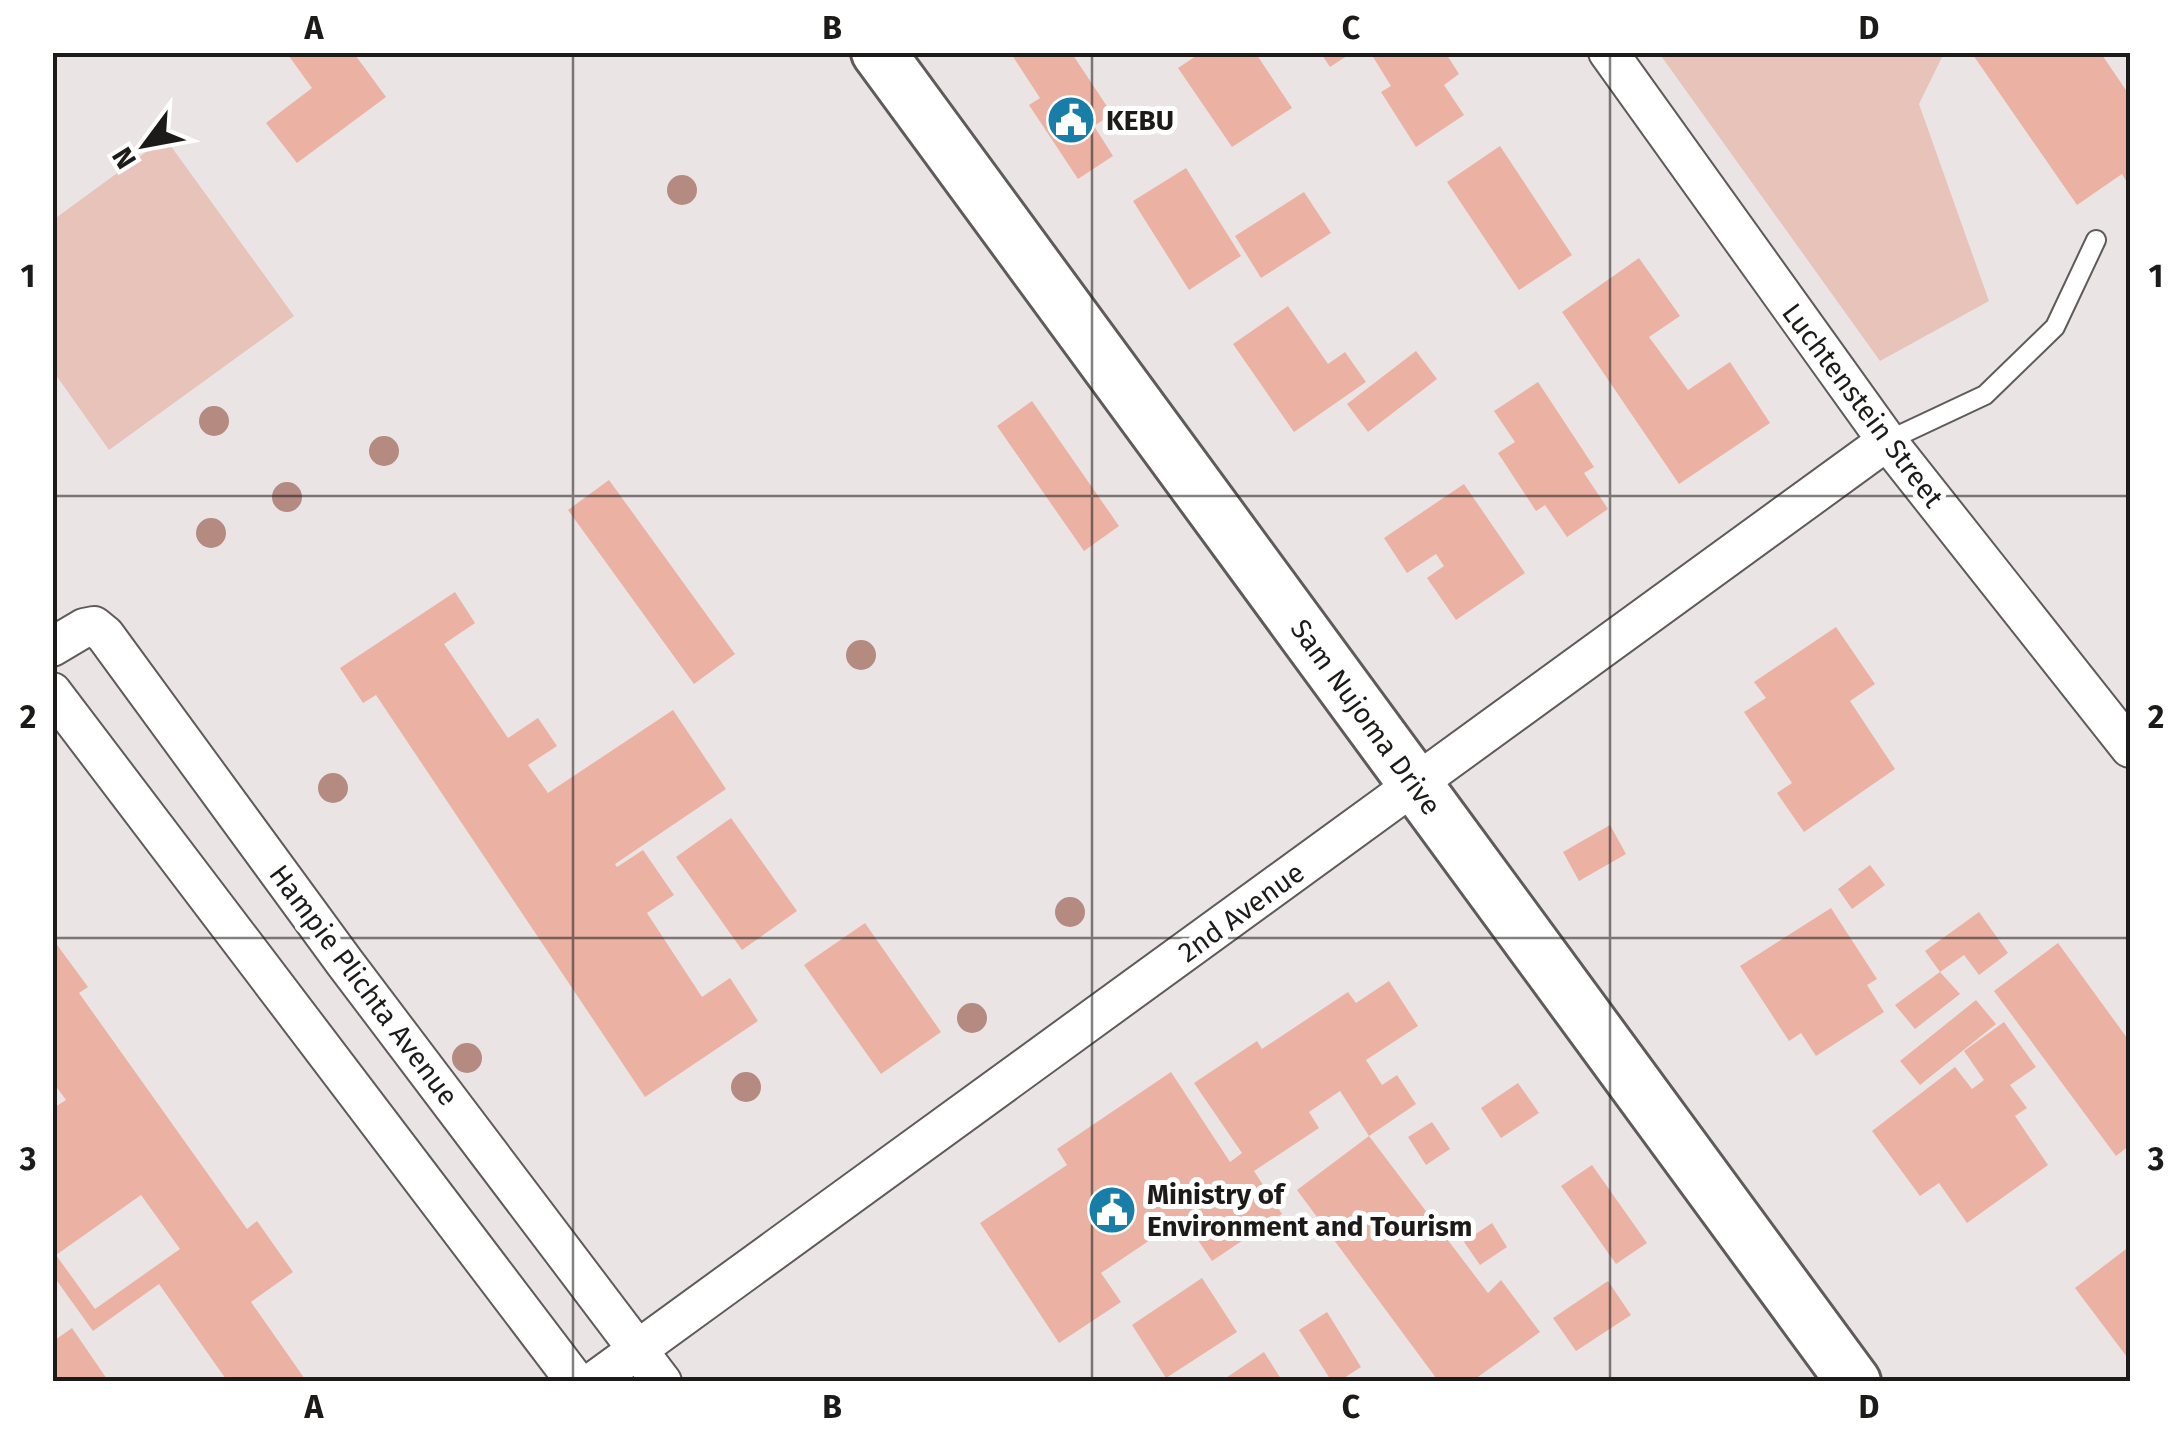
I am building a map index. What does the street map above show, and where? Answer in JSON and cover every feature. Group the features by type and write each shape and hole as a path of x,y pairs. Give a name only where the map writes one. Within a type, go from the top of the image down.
{"main road":[{"name":"Sam Nujoma Drive","path":"878,52 1854,1382"}],"street":[{"name":"Luchtenstein Street","path":"1608,52 1887,441 2130,748"},
{"name":"2nd Avenue","path":"593,1382 1887,441"},
{"name":"Hampie Plichta Avenue","path":"52,648 84,628 94,626 104,635 662,1382"},
{"path":"52,692 576,1382"}],"lane":[{"path":"1887,441 1985,394 2056,327 2096,240"}],"shaded area":[{"path":"1659,53 1944,53 1919,104 1989,301 1880,361"},
{"path":"165,138 294,316 109,450 53,371 53,220"}],"building":[{"path":"286,52 353,52 386,97 297,163 266,123 312,88"},
{"name":"KEBU","path":"1010,52 1071,52 1112,114 1094,126 1113,156 1078,179 1029,105 1040,98"},
{"path":"1202,52 1255,52 1292,108 1232,147 1178,68"},
{"path":"1320,52 1353,52 1330,67"},
{"path":"1370,52 1445,52 1459,74 1444,85 1464,115 1416,147 1381,92 1391,86"},
{"path":"1971,52 2100,52 2130,96 2130,187 2122,174 2077,205"},
{"path":"1500,146 1572,255 1519,290 1447,182"},
{"path":"1186,168 1241,256 1189,290 1133,201"},
{"path":"1304,192 1331,233 1261,278 1235,236"},
{"path":"1639,258 1680,316 1649,337 1688,390 1730,362 1770,423 1679,484 1562,312"},
{"path":"1288,306 1328,364 1345,352 1366,382 1294,432 1233,344"},
{"path":"1416,351 1437,379 1368,432 1347,404"},
{"path":"1538,382 1594,467 1584,473 1608,509 1567,537 1545,505 1536,511 1498,453 1515,442 1494,411"},
{"path":"1032,401 1119,526 1084,551 997,426"},
{"path":"609,480 735,654 694,684 568,510"},
{"path":"1464,484 1525,573 1456,620 1427,578 1444,566 1436,554 1407,573 1384,538"},
{"path":"455,592 475,623 444,644 508,738 538,718 557,746 528,765 548,793 673,710 726,789 615,864 617,867 643,850 674,895 647,913 702,997 730,978 758,1021 645,1097 376,695 363,703 340,668"},
{"path":"1836,627 1875,684 1850,701 1895,769 1804,832 1777,793 1792,783 1744,712 1766,698 1754,682"},
{"path":"731,818 797,911 742,950 676,857"},
{"path":"1610,825 1626,854 1579,881 1563,852"},
{"path":"1870,865 1885,885 1852,909 1838,889"},
{"path":"1831,908 1877,979 1867,985 1884,1012 1816,1056 1801,1033 1789,1041 1740,966"},
{"path":"1979,912 2008,953 1979,975 1964,955 1940,972 1925,951"},
{"path":"865,923 941,1032 881,1074 804,965"},
{"path":"52,938 88,987 79,993 247,1229 257,1221 293,1272 251,1302 307,1382 228,1382 159,1284 93,1331 52,1274 52,1109 66,1100 52,1081","holes":["141,1195 180,1249 95,1309 56,1255"]},
{"path":"2058,943 2130,1042 2130,1145 2116,1156 1994,991"},
{"path":"1940,972 1960,994 1915,1029 1895,1005"},
{"path":"1389,981 1418,1026 1366,1060 1382,1085 1397,1075 1416,1104 1369,1136 1340,1091 1309,1112 1319,1128 1254,1171 1282,1214 1212,1261 1183,1218 1101,1273 1121,1302 1059,1343 980,1223 1067,1165 1057,1149 1171,1072 1230,1162 1242,1153 1194,1083 1257,1041 1262,1049 1348,992 1356,1003"},
{"path":"1976,1000 1996,1024 1920,1085 1900,1061"},
{"path":"2004,1022 2036,1067 2010,1085 2027,1108 2015,1116 2048,1165 1967,1223 1939,1183 1920,1196 1872,1131 1955,1067 1972,1089 1984,1080 1964,1051"},
{"path":"1518,1083 1539,1113 1501,1138 1481,1108"},
{"path":"1432,1122 1450,1149 1426,1165 1408,1137"},
{"path":"1369,1136 1488,1293 1501,1280 1540,1332 1471,1382 1439,1382 1297,1190"},
{"path":"1592,1165 1647,1243 1616,1264 1561,1186"},
{"path":"1492,1223 1507,1247 1480,1265 1464,1242"},
{"path":"2130,1246 2130,1361 2075,1288"},
{"path":"1202,1278 1237,1332 1166,1378 1132,1325"},
{"path":"1608,1281 1631,1315 1576,1351 1553,1318"},
{"path":"1327,1312 1361,1367 1338,1382 1332,1382 1299,1330"},
{"path":"72,1328 109,1382 52,1382 52,1342"},
{"path":"1264,1352 1283,1382 1220,1382"}],"place":[{"name":"KEBU","path":"1071,120"},
{"name":"Ministry of Environment and Tourism","path":"1112,1210"}]}
